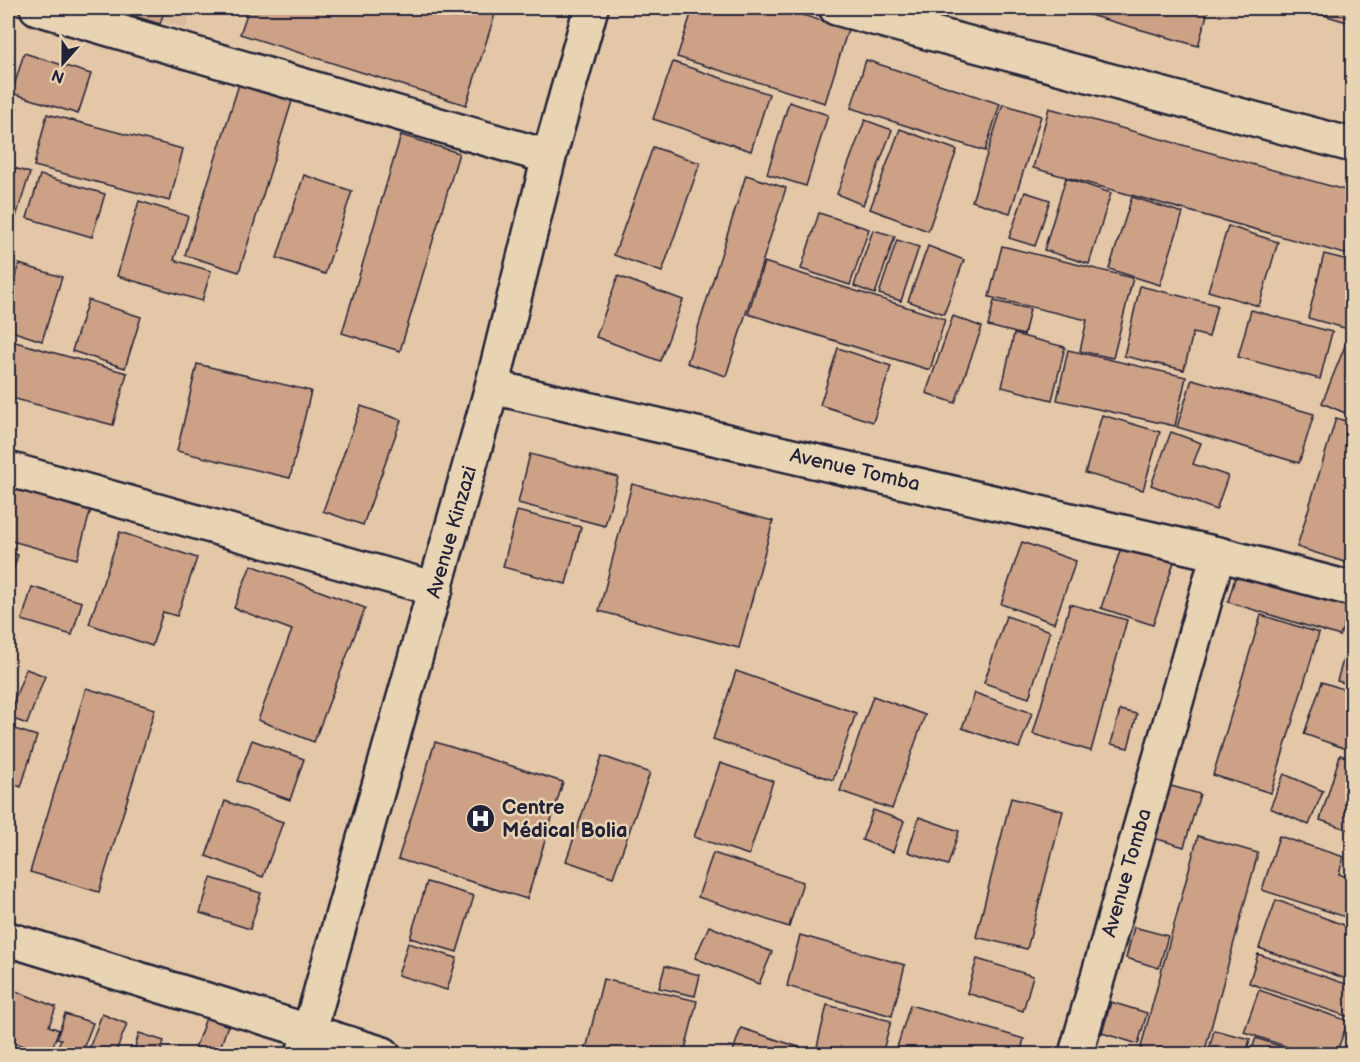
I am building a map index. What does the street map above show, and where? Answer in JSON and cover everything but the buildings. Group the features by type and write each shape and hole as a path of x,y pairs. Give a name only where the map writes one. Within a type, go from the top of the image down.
{"street":[{"path":"37,8 549,157"},
{"name":"Avenue Kinzazi","path":"306,1043 492,387 549,157 591,8"},
{"path":"836,8 1353,145"},
{"name":"Avenue Tomba","path":"492,387 1218,554 1353,589"},
{"path":"8,469 436,589"},
{"name":"Avenue Tomba","path":"1076,1054 1218,554"},
{"path":"8,939 306,1043 383,1054"}],"shaded area":[{"path":"115,8 192,8 186,28"}],"place":[{"name":"Centre Médical Bolia","path":"481,819"}]}
